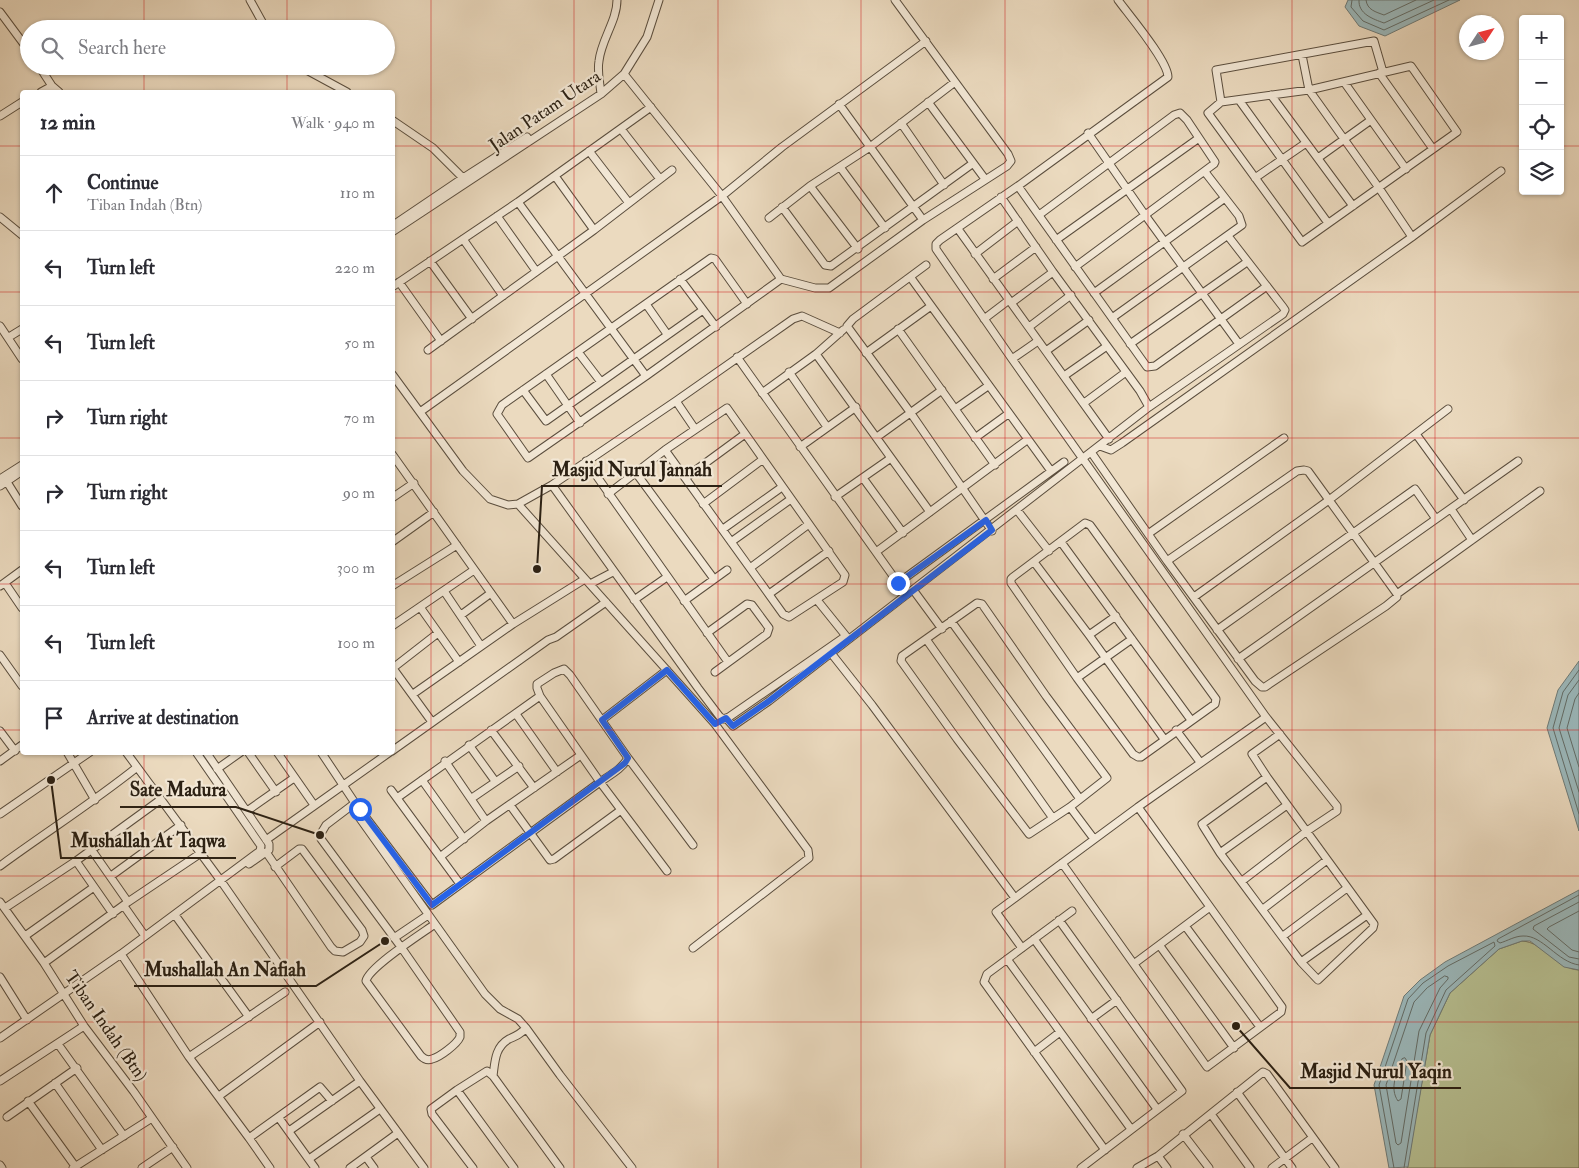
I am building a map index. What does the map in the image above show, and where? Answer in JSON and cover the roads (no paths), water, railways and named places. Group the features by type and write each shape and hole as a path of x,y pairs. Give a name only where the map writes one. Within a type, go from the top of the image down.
{"street":[{"path":"250,0 261,20"},
{"path":"601,94 598,62 602,46 617,8 617,0"},
{"name":"Jalan Patam Utara","path":"464,181 526,137 535,137 601,94 624,74 648,37 658,0"},
{"path":"624,74 722,196 782,279 815,288 828,288 923,220 1011,161 895,0"},
{"path":"1118,0 1149,42 1166,69 1168,77 1088,133 958,229 940,240 936,244 936,249 1266,716 1337,806 1337,811 1306,831 1242,881"},
{"path":"0,12 20,39"},
{"path":"420,412 722,196 782,147 926,41"},
{"path":"1221,102 1216,70 1374,41 1381,73 1433,149"},
{"path":"1302,55 1309,90 1380,188 1412,237"},
{"path":"1411,66 1458,132 1302,242 1208,113 1221,102 1309,90 1344,82 1411,66"},
{"path":"45,75 57,90"},
{"path":"315,75 342,90"},
{"path":"769,218 810,186 870,147 955,82"},
{"path":"1344,82 1406,169"},
{"path":"45,90 52,86"},
{"path":"1271,95 1353,206"},
{"path":"1239,100 1328,223"},
{"path":"928,102 984,179"},
{"path":"0,116 20,103"},
{"path":"839,104 923,220"},
{"path":"441,341 396,284 518,202 651,107"},
{"path":"1039,215 1178,113 1187,120 1215,162 1205,172 1075,267"},
{"path":"1318,158 1371,120"},
{"path":"395,122 433,148 464,181"},
{"path":"901,123 944,185"},
{"path":"621,129 660,179"},
{"path":"1088,133 1164,242 1240,344"},
{"path":"1056,240 1199,138"},
{"path":"1256,178 1306,142"},
{"path":"590,152 629,203"},
{"path":"782,207 824,265 831,266 858,249 972,164"},
{"path":"840,167 885,228"},
{"path":"428,350 594,230 672,170"},
{"path":"1100,446 1111,450 1122,443 1412,237 1501,171"},
{"path":"1112,318 1228,236 1242,223 1205,172"},
{"path":"555,176 594,230"},
{"path":"395,224 464,181"},
{"path":"395,230 464,181"},
{"path":"810,186 858,249"},
{"path":"1018,186 1143,364 1147,367 1151,368 1267,286"},
{"path":"1001,197 1149,407"},
{"path":"1094,293 1225,198"},
{"path":"518,202 646,376"},
{"path":"497,216 536,272"},
{"path":"0,217 20,234"},
{"path":"975,254 1018,221"},
{"path":"958,229 1109,439"},
{"path":"552,485 698,688 720,717 733,726 914,591 1149,407 1283,314 1285,310 1228,236"},
{"path":"463,239 503,296"},
{"path":"993,279 1036,247"},
{"path":"747,304 714,259 706,260 502,405 497,414 528,458 580,423 716,327 782,279"},
{"path":"430,261 472,319"},
{"path":"1130,344 1247,262"},
{"path":"762,393 816,354 853,319 911,278 926,265"},
{"path":"984,319 1053,272"},
{"path":"911,278 1051,471"},
{"path":"680,279 716,327"},
{"path":"1029,327 1071,296"},
{"path":"646,304 667,334"},
{"path":"866,353 931,306"},
{"path":"523,390 546,421 703,310"},
{"path":"395,378 463,471 490,499 508,505 518,504 552,485 798,317 802,316 840,333"},
{"path":"1046,351 1089,320"},
{"path":"0,326 20,356"},
{"path":"846,326 910,412 992,530"},
{"path":"898,329 995,465"},
{"path":"9,338 20,330"},
{"path":"1012,359 1038,341"},
{"path":"1064,376 1107,346"},
{"path":"578,352 601,382"},
{"path":"816,354 930,512"},
{"path":"737,357 898,583 1064,462"},
{"path":"789,372 827,427"},
{"path":"1084,404 1126,372"},
{"path":"546,374 580,423"},
{"path":"956,409 988,386"},
{"path":"877,437 942,390"},
{"path":"676,401 695,429"},
{"path":"800,447 856,407"},
{"path":"608,494 666,450 695,429 727,408 762,460 844,572 845,576 842,582 792,616 787,617 703,504 666,450"},
{"path":"1194,597 1329,500 1448,410"},
{"path":"975,438 1008,414"},
{"path":"685,478 745,434"},
{"path":"1416,434 1464,500"},
{"path":"1148,534 1284,438"},
{"path":"876,552 1028,440"},
{"path":"1091,452 1238,659 1262,687 1265,687 1386,606 1397,597 1397,594 1540,491"},
{"path":"395,457 513,624"},
{"path":"835,497 891,458"},
{"path":"703,504 762,460"},
{"path":"586,461 728,662"},
{"path":"1238,659 1518,462"},
{"path":"2,482 20,467"},
{"path":"1167,560 1297,471 1304,470 1308,471 1397,594"},
{"path":"2,482 20,472"},
{"path":"636,473 714,579"},
{"path":"863,478 903,533"},
{"path":"2,482 20,504"},
{"path":"395,496 414,483"},
{"path":"723,529 782,487"},
{"path":"1217,630 1415,489 1436,519"},
{"path":"731,542 791,499"},
{"path":"518,504 715,724 808,850 809,858 693,948"},
{"path":"1451,509 1472,540"},
{"path":"1017,510 1049,551"},
{"path":"395,540 434,512"},
{"path":"1085,523 1090,525 1216,700 1215,704 1176,730 1141,757 1136,756 1077,678 1011,583 1011,578 1061,542 1085,523"},
{"path":"750,568 809,524"},
{"path":"1061,542 1190,720"},
{"path":"395,584 457,545"},
{"path":"769,594 829,551"},
{"path":"1034,562 1164,739"},
{"path":"395,624 474,570"},
{"path":"684,601 727,570"},
{"path":"20,571 2,584 20,606"},
{"path":"413,694 513,624 588,582 613,572"},
{"path":"634,600 667,577"},
{"path":"444,591 481,646"},
{"path":"914,591 942,628"},
{"path":"461,615 491,593"},
{"path":"715,724 846,636 817,600"},
{"path":"395,748 548,640 556,637 606,602"},
{"path":"977,603 982,604 1046,696 1106,775 1107,778 1105,780 1032,833 1026,833 901,661 902,656 952,621 977,603"},
{"path":"707,633 747,604 752,605 769,628 767,634 715,672"},
{"path":"420,607 459,662"},
{"path":"1089,635 1116,616"},
{"path":"952,621 1080,799"},
{"path":"395,665 438,633"},
{"path":"926,638 1052,817"},
{"path":"1077,678 1132,639"},
{"path":"831,653 872,705 1015,898"},
{"path":"0,656 20,683"},
{"path":"666,871 581,756 540,696 537,684 554,672 564,669 570,675 628,758 693,845"},
{"path":"395,670 432,722"},
{"path":"602,720 667,670"},
{"path":"397,798 540,696"},
{"path":"516,714 557,772"},
{"path":"1022,948 996,912 1138,807 1266,716"},
{"path":"491,730 534,788"},
{"path":"1176,730 1200,762"},
{"path":"0,731 14,751"},
{"path":"1267,777 1202,824 1220,853 1301,962 1316,979 1321,978 1373,928 1374,924 1252,754 1280,734"},
{"path":"469,745 495,781"},
{"path":"0,761 20,746"},
{"path":"69,755 95,800"},
{"path":"1,811 86,755"},
{"path":"128,755 222,882 360,1081 424,1168"},
{"path":"0,1038 266,852 269,846 262,842 198,755"},
{"path":"208,755 247,812 262,842 260,851 222,882"},
{"path":"217,769 237,755"},
{"path":"250,755 276,792"},
{"path":"279,755 314,805"},
{"path":"323,755 344,785 353,805 428,915 492,1003 500,1010 518,1019 526,1028 632,1168"},
{"path":"262,842 385,755"},
{"path":"440,857 486,821 581,756"},
{"path":"353,805 432,905 618,770 628,758"},
{"path":"445,762 472,798 486,821"},
{"path":"472,798 518,766"},
{"path":"0,866 57,824 95,800 136,768"},
{"path":"247,812 294,778"},
{"path":"422,780 464,839"},
{"path":"391,790 460,884"},
{"path":"2,905 76,861 160,800"},
{"path":"353,805 326,825 320,835 321,839 394,938 401,948 460,1032 460,1037 455,1044 431,1060 421,1056 366,981 370,973 401,948 435,924"},
{"path":"510,805 550,860 621,810"},
{"path":"1220,853 1287,805"},
{"path":"1070,807 1094,840"},
{"path":"1062,863 1208,1067 1234,1048 1281,1012 1282,1007 1138,807"},
{"path":"111,876 181,825"},
{"path":"91,849 111,876 145,936"},
{"path":"266,852 275,867 335,950 339,952 348,951 362,939 364,936 362,930 302,849 299,849 275,867"},
{"path":"44,963 201,853"},
{"path":"1263,909 1327,860"},
{"path":"76,861 113,914"},
{"path":"25,936 94,888"},
{"path":"1283,936 1347,888"},
{"name":"Tiban Indah (Btn)","path":"2,905 44,963 84,1026 187,1168"},
{"path":"1135,963 1210,907"},
{"path":"1072,911 987,974 984,982 1105,1150"},
{"path":"175,915 249,1017"},
{"path":"394,938 428,915"},
{"path":"1301,962 1367,915"},
{"path":"1059,920 1182,1091 1081,1168"},
{"path":"413,926 420,934"},
{"path":"1186,926 1260,1027"},
{"path":"1034,939 1157,1109"},
{"path":"1160,946 1234,1048"},
{"path":"121,954 189,1057 250,1138 270,1168"},
{"path":"1007,959 1131,1129"},
{"path":"0,978 27,1020"},
{"path":"189,1057 284,992"},
{"path":"1091,1019 1117,1000"},
{"path":"219,1096 320,1022"},
{"path":"0,1081 84,1026"},
{"path":"493,1076 499,1048 509,1039 522,1033 526,1028"},
{"path":"1034,1052 1060,1032"},
{"path":"58,1044 124,1136"},
{"path":"7,1117 77,1068"},
{"path":"473,1168 431,1111 432,1107 485,1071 493,1076 559,1168"},
{"path":"1137,1168 1158,1156 1261,1073 1265,1072 1335,1168"},
{"path":"289,1132 360,1081"},
{"path":"54,1083 102,1150"},
{"path":"250,1138 320,1086 332,1101"},
{"path":"457,1090 514,1168"},
{"path":"1237,1092 1292,1168"},
{"path":"28,1102 74,1167 152,1118"},
{"path":"309,1159 380,1108"},
{"path":"1211,1114 1250,1168"},
{"path":"279,1118 316,1168"},
{"path":"350,1168 398,1133"},
{"path":"1184,1134 1209,1168"},
{"path":"1272,1168 1312,1138"},
{"path":"142,1168 173,1147"},
{"path":"1158,1156 1167,1168"},
{"path":"366,1157 374,1168"}],"water":[{"path":"1348,0 1460,0 1385,36 1359,26 1345,7"},
{"path":"1579,661 1579,831 1547,728 1558,690"},
{"path":"1579,890 1579,970 1564,967 1530,941 1522,941 1499,949 1450,993 1430,1035 1408,1167 1389,1168 1374,1085 1404,996 1420,980 1445,962"}],"place":[{"name":"Masjid Nurul Jannah","path":"537,569"},
{"name":"Mushallah At Taqwa","path":"51,780"},
{"name":"Sate Madura","path":"320,835"},
{"name":"Mushallah An Nafiah","path":"385,941"},
{"name":"Masjid Nurul Yaqin","path":"1236,1026"}]}
